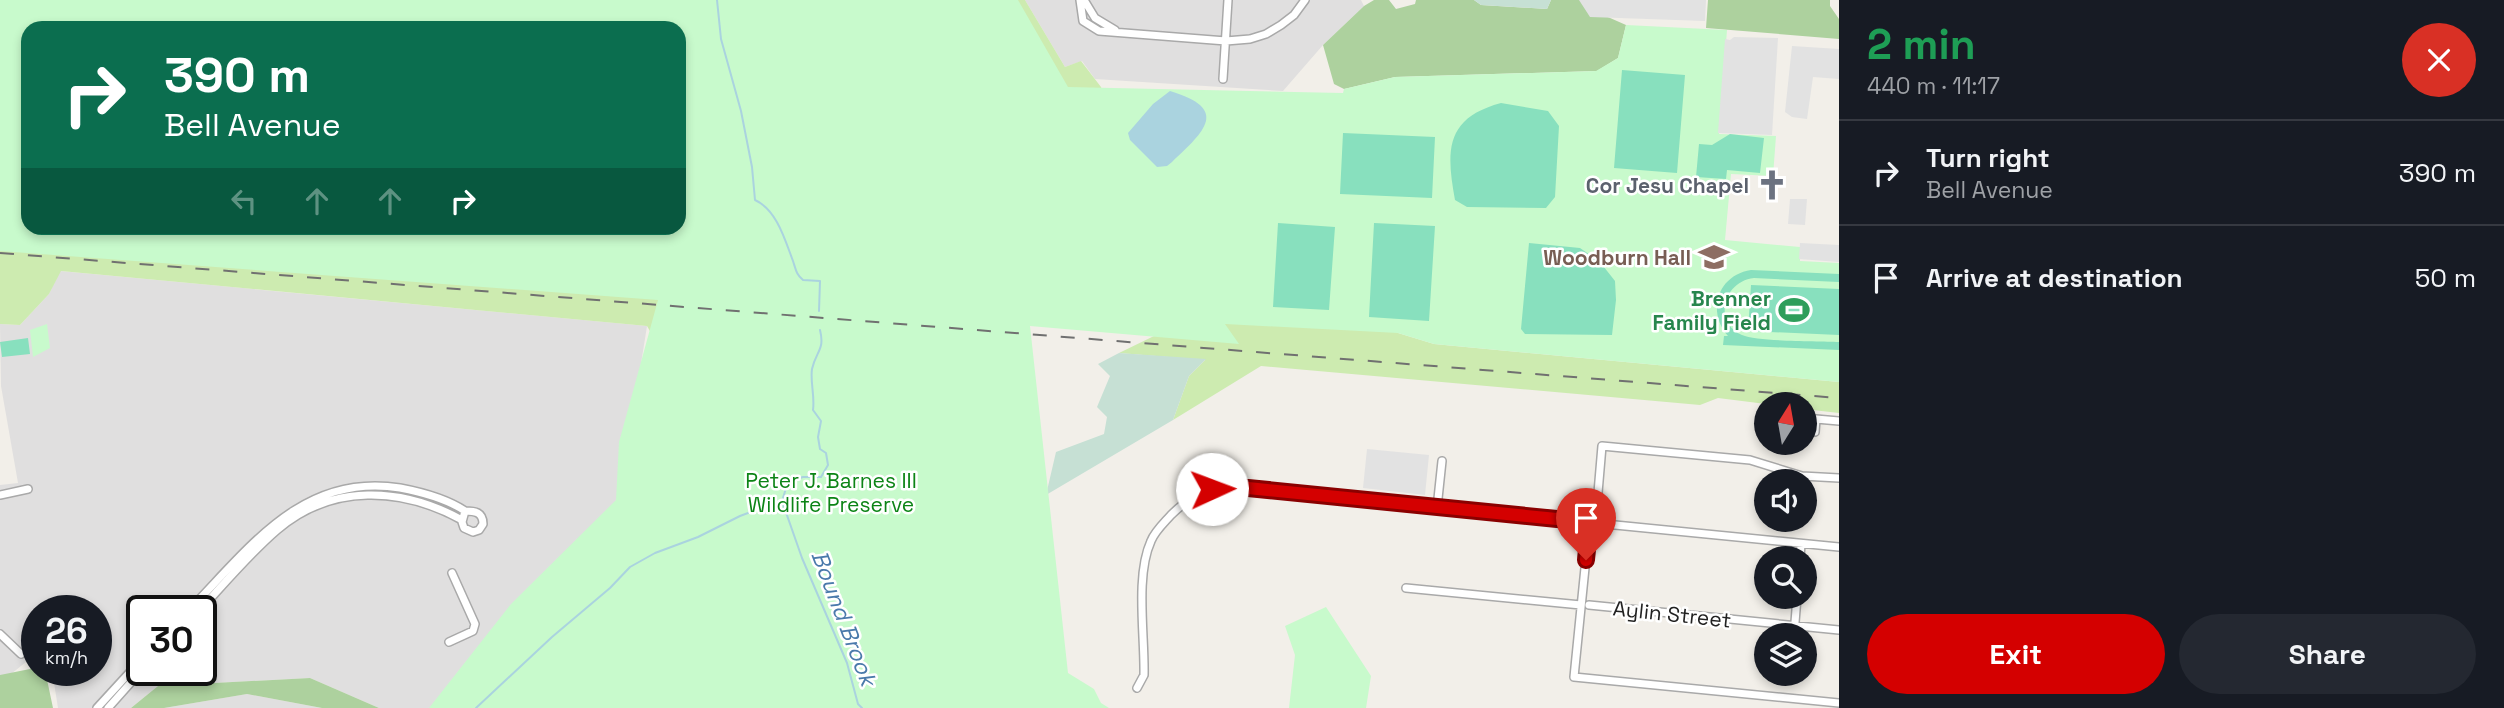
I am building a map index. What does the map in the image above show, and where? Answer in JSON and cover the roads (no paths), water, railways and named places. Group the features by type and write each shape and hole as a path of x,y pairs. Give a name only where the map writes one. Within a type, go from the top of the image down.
{"street":[{"path":"1082,0 1095,18 1119,32 1226,41 1250,39 1266,34 1294,15 1305,0"},
{"path":"1223,79 1228,0"},
{"path":"1817,419 1839,421"},
{"path":"1839,478 1802,476 1751,460 1602,446 1596,516 1598,520 1612,525 1839,547"},
{"path":"1437,508 1441,461"},
{"path":"1137,688 1143,676 1143,574 1152,538 1189,498 1212,489 1233,487 1577,521 1585,527 1588,538 1585,605 1574,677 1789,704 1839,704"},
{"path":"0,495 28,489"},
{"path":"204,595 274,527 333,500 363,494 408,498 464,516"},
{"path":"213,595 274,527"},
{"path":"449,642 473,631 475,624 452,573"},
{"name":"Aylin Street","path":"1406,588 1764,623"},
{"name":"Aylin Street","path":"1817,628 1839,630"},
{"path":"0,634 21,654"},
{"path":"97,708 126,676"},
{"path":"108,708 128,686"}],"water":[{"path":"1170,91 1200,105 1206,113 1206,122 1202,131 1172,162 1167,166 1157,167 1130,140 1128,133 1153,104"}],"waterway":[{"name":"Bound Brook","path":"717,0 721,39 741,111 752,167 755,200 775,218 799,276 803,280 820,281 819,311"},
{"name":"Bound Brook","path":"820,330 821,346 812,374 813,410 821,421 818,437 820,449 826,453 828,465 821,477 803,477 788,482 782,501 802,558 847,663 858,704 862,708"},
{"path":"476,708 630,567 655,553 780,501"}],"railway":[{"path":"0,253 1839,398"}],"place":[{"name":"Cor Jesu Chapel","path":"1772,185"},
{"name":"Woodburn Hall","path":"1714,257"},
{"name":"Brenner Family Field","path":"1794,310"}],"park label":[{"name":"Peter J. Barnes III Wildlife Preserve","path":"831,492"}]}
